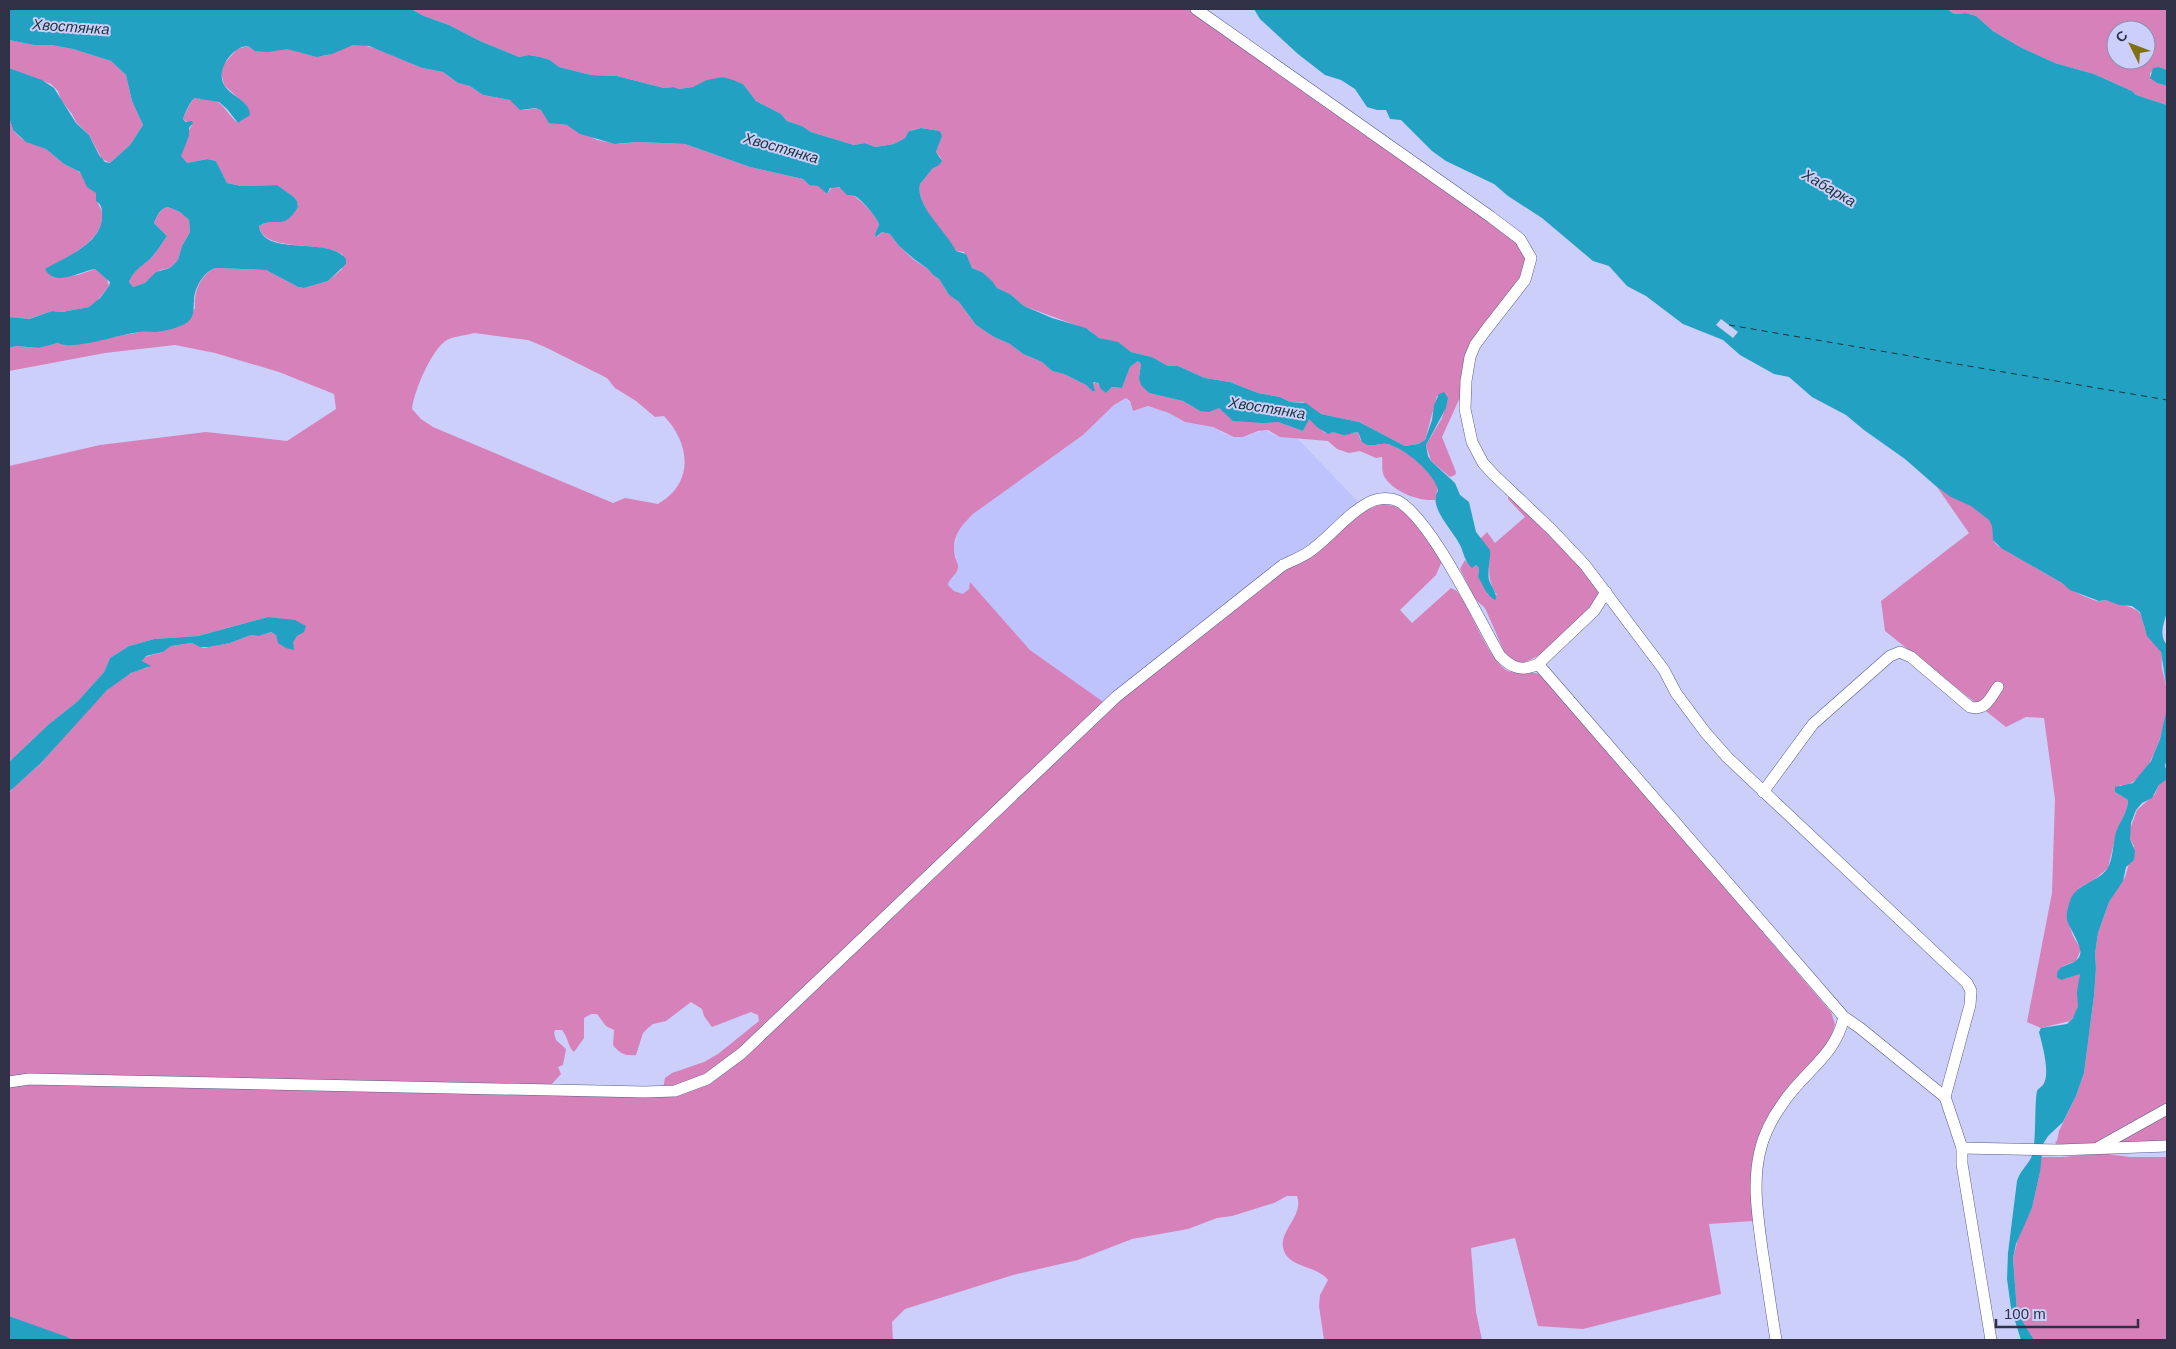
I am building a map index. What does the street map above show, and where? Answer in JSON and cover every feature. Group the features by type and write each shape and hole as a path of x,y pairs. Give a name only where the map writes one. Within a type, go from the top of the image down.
{"street":[{"path":"1196,9 1484,211 1520,239 1531,258 1525,280 1475,345 1470,358 1466,381 1465,409 1468,428 1483,462 1584,564 1664,670 1676,693 1726,757 1967,983 1971,991 1970,1005 1945,1097"},
{"path":"9,1082 29,1080 645,1092 675,1091 707,1079 742,1053 1116,697 1283,565 1312,551 1369,502 1391,499 1398,502 1424,527 1436,543 1500,656 1510,666 1530,668 1538,664 1594,611 1606,592"},
{"path":"1764,792 1813,724 1890,656 1900,652 1911,657 1970,707 1978,709 1986,706 1998,687"},
{"path":"1538,664 1844,1017 1945,1097 1962,1148 1962,1164 1991,1340"},
{"path":"1776,1340 1755,1197 1759,1152 1765,1134 1780,1107 1794,1089 1824,1058 1838,1036 1844,1017"},
{"path":"2097,1148 2167,1109"},
{"path":"1962,1148 2059,1150 2167,1146"}],"shaded area":[{"path":"411,9 1191,9 1518,240 1527,260 1522,279 1483,327 1462,393 1442,437 1456,472 1455,475 1450,477 1431,461 1426,445 1442,418 1448,398 1437,396 1425,440 1418,444 1405,446 1359,422 1321,414 1303,402 1290,402 1280,397 1258,393 1230,382 1205,378 1178,366 1168,366 1152,357 1131,352 1124,347 1097,337 1089,330 1024,306 1010,294 997,288 982,272 972,268 964,252 956,251 932,219 922,201 920,184 941,158 936,152 941,138 940,131 921,128 911,130 905,138 894,144 875,147 865,143 854,145 811,132 802,126 787,121 781,114 756,101 743,84 723,77 693,87 679,89 674,87 664,88 617,76 591,75 559,67 550,60 540,57 529,55 519,57"},
{"path":"1947,9 2167,9 2167,70 2159,67 2156,69 2156,20 2106,20 2106,70 2154,70 2150,73 2150,77 2157,83 2167,86 2167,105 2136,95 2132,91 2094,74 2055,63 2020,47 1993,31 1976,16 1966,13 1954,14"},
{"path":"9,40 73,49 111,61 126,75 132,101 143,125 130,145 110,163 102,159 89,135 76,122 61,100 58,91 51,84 9,68"},
{"path":"354,44 377,49 422,68 443,72 458,83 470,86 483,95 510,100 524,110 539,108 558,124 567,125 597,140 618,144 637,142 685,144 750,167 803,179 809,185 818,185 827,194 832,187 838,187 852,194 872,213 879,225 875,234 877,237 882,232 890,234 899,246 914,260 939,279 949,295 959,302 976,325 994,337 1010,344 1023,354 1042,362 1052,371 1064,374 1086,385 1092,391 1093,384 1096,382 1106,393 1112,387 1122,388 1130,367 1138,361 1141,364 1139,378 1149,393 1183,401 1200,411 1219,408 1234,421 1278,422 1303,431 1309,418 1325,433 1337,432 1342,435 1358,432 1360,439 1367,445 1387,444 1394,446 1424,467 1438,487 1435,500 1414,497 1393,487 1383,474 1382,457 1376,458 1360,451 1349,453 1337,449 1328,441 1280,437 1268,430 1258,431 1243,437 1234,437 1213,427 1185,422 1169,413 1148,406 1133,411 1130,401 1126,398 1114,405 1083,435 968,519 958,533 954,544 958,567 948,585 954,591 963,594 969,589 970,582 1030,650 1102,701 1103,706 1119,698 1285,568 1312,554 1365,511 1380,504 1394,506 1408,515 1442,561 1436,575 1400,610 1412,623 1451,588 1457,591 1486,645 1499,664 1511,672 1534,673 1543,676 1831,1012 1835,1024 1829,1044 1766,1125 1753,1221 1709,1224 1721,1294 1583,1329 1538,1326 1515,1238 1471,1248 1476,1312 1482,1340 1324,1340 1319,1306 1320,1295 1328,1280 1317,1271 1296,1263 1285,1254 1283,1241 1295,1216 1298,1203 1297,1196 1287,1196 1274,1203 1232,1216 1217,1218 1188,1229 1132,1239 1078,1260 1013,1275 905,1309 892,1322 893,1340 72,1340 9,1316 10,792 41,763 104,693 133,672 148,668 142,661 145,657 163,652 171,646 192,643 204,648 230,643 251,635 259,636 271,632 276,635 279,643 294,650 292,642 297,636 282,619 268,617 198,636 154,639 129,646 110,658 104,672 78,701 48,725 9,762 9,466 100,445 206,432 287,441 336,409 334,394 279,372 215,353 175,345 105,353 9,371 9,348 16,346 39,348 58,343 71,345 140,332 164,331 182,325 195,308 195,296 199,284 206,274 216,268 266,270 298,287 304,288 328,281 342,269 343,255 334,250 282,243 271,240 263,235 259,226 298,207 294,197 277,185 241,186 227,183 216,161 207,159 187,163 180,156 192,125 183,119 188,107 195,98 212,100 221,104 238,123 244,119 246,105 224,85 221,72 224,64 237,49 248,46 263,51 289,49 319,56 328,55","holes":["474,333 528,340 545,347 607,378 615,388 636,401 655,417 664,416 673,427 683,450 685,462 683,474 678,485 670,495 658,504 625,498 613,503 433,427 421,419 412,409 413,401 423,373 433,355 447,340","691,1002 702,1009 704,1016 712,1027 751,1012 758,1015 759,1021 718,1054 704,1062 672,1073 665,1078 663,1089 555,1087 552,1084 561,1074 558,1067 563,1065 566,1049 556,1040 555,1030 562,1030 574,1052 584,1038 584,1018 591,1014 597,1014 606,1026 614,1030 613,1045 623,1054 636,1055 643,1033 648,1028 653,1024 666,1021"]},
{"path":"9,117 13,130 22,139 46,149 64,164 83,175 84,181 96,193 102,215 96,234 82,248 49,267 53,277 78,275 95,269 107,279 109,286 97,301 89,307 62,312 52,311 28,319 9,317"},
{"path":"168,207 180,212 189,220 190,232 182,246 178,260 170,268 160,270 145,283 133,287 129,282 133,274 152,257 167,236 154,223 161,211"},
{"path":"1126,398 1136,411 1145,406 1154,408 1169,413 1185,422 1213,427 1225,434 1243,437 1265,430 1277,436 1297,438 1362,506 1103,706 1030,650 971,583 967,593 963,594 954,591 948,585 950,578 958,570 954,549 959,528 973,514 1083,435 1114,405"},
{"path":"1937,487 1985,515 1992,524 1993,537 1998,546 2074,591 2095,600 2106,600 2138,611 2147,635 2159,648 2161,655 2162,669 2167,688 2167,702 2166,716 2156,749 2141,775 2131,783 2120,785 2115,792 2128,800 2127,809 2117,830 2108,868 2094,880 2079,888 2071,899 2067,918 2073,936 2081,949 2076,961 2063,966 2065,979 2080,973 2078,1006 2075,1015 2070,1021 2041,1028 2027,1022 2052,893 2055,799 2044,718 2026,717 2006,727 1885,631 1881,601 1969,533"},
{"path":"1509,495 1547,529 1596,583 1598,593 1595,604 1558,640 1536,657 1526,662 1518,663 1507,658 1485,608 1475,599 1460,569 1465,560 1472,567 1476,565 1479,568 1478,577 1488,595 1497,595 1490,580 1490,552 1480,539 1487,532 1495,543 1525,517 1508,499"},
{"path":"2167,776 2167,1108 2096,1147 2057,1145 2055,1142 2057,1141 2059,1131 2076,1096 2084,1073 2094,996 2095,954 2098,933 2109,902 2125,877 2134,846 2130,839 2130,829 2137,810 2155,794 2159,785"},
{"path":"2167,1113 2167,1147 2108,1148"},
{"path":"2101,1153 2130,1157 2167,1157 2167,1340 2034,1340 2017,1312 2013,1258 2019,1235 2032,1208 2040,1172 2040,1157 2064,1157"}],"water":[{"name":"Хвостянка","path":"9,9 411,9 519,57 529,55 540,57 550,60 559,67 591,75 617,76 664,88 674,87 679,89 693,87 707,80 723,77 733,80 743,84 756,101 781,114 787,121 802,126 811,132 854,145 865,143 875,147 894,144 905,138 909,131 921,128 940,131 942,136 936,152 942,161 933,168 920,184 922,201 956,251 966,254 972,268 982,272 997,288 1010,294 1024,306 1052,318 1086,328 1099,338 1118,342 1131,352 1152,357 1168,366 1178,366 1205,378 1230,382 1258,393 1280,397 1290,402 1306,403 1321,414 1359,422 1405,446 1418,444 1425,440 1432,420 1434,405 1439,394 1444,392 1448,398 1446,408 1426,445 1428,456 1455,483 1460,495 1469,502 1476,532 1490,550 1489,580 1496,594 1496,599 1492,598 1487,592 1478,577 1479,568 1476,565 1472,568 1468,563 1458,541 1439,512 1436,504 1438,491 1436,484 1418,462 1394,446 1387,444 1367,445 1362,442 1358,432 1345,435 1328,434 1309,419 1303,431 1278,422 1233,421 1219,408 1209,412 1200,411 1183,401 1149,393 1141,385 1139,378 1141,364 1138,361 1130,367 1122,388 1112,387 1106,393 1098,383 1094,382 1095,391 1092,391 1086,385 1064,374 1052,371 1042,362 1023,354 1010,344 994,337 976,325 959,302 949,295 939,279 899,246 890,234 882,232 876,237 875,234 879,225 873,214 858,198 847,195 839,187 830,188 827,194 818,186 809,185 803,179 750,167 685,144 637,142 615,144 580,134 567,125 549,123 541,110 536,108 520,110 510,100 483,95 470,86 458,83 443,72 422,68 369,46 353,45 332,54 317,57 287,49 268,52 255,51 248,46 242,47 232,54 224,65 222,77 226,87 247,106 250,115 238,123 219,102 195,98 183,119 186,122 192,121 193,123 189,128 189,136 181,156 187,163 207,159 216,161 227,183 241,186 277,185 294,197 298,207 292,215 283,222 270,222 259,226 263,236 284,244 326,248 337,252 346,259 346,264 328,281 304,288 298,287 266,270 216,268 200,281 194,296 192,317 188,322 169,330 131,333 85,344 65,345 58,343 39,348 16,346 9,348 9,317 29,319 52,311 62,312 89,307 100,298 110,282 95,269 61,278 49,275 45,269 82,248 90,241 97,233 101,224 102,210 96,201 96,193 87,187 80,172 64,164 46,149 26,142 13,130 9,117 9,68 42,80 54,88 76,123 89,135 99,155 105,162 110,163 130,145 143,125 132,101 126,75 111,61 73,49 9,40","holes":["168,207 180,212 189,220 190,232 182,246 178,260 170,268 156,272 145,283 133,287 129,282 133,274 152,257 167,236 154,223 159,213"]},
{"name":"Хабарка","path":"1254,9 1947,9 1954,14 1966,13 1976,16 1993,31 2020,47 2055,63 2094,74 2132,91 2136,95 2167,105 2167,613 2162,634 2167,645 2167,691 2161,652 2147,636 2140,612 2132,606 2119,605 2106,600 2099,601 2070,590 2062,583 2001,548 1993,540 1992,526 1989,520 1971,506 1951,497 1937,487 1905,459 1846,415 1812,397 1789,377 1774,374 1740,355 1723,340 1683,324 1646,296 1627,286 1609,266 1593,261 1542,218 1508,196 1494,184 1446,161 1432,151 1401,120 1390,119 1386,110 1367,107 1355,89 1341,80 1325,75 1298,54 1260,19"},
{"path":"2156,68 2167,70 2167,86 2157,83 2150,78 2152,70 2156,70"},
{"path":"268,617 295,620 306,626 304,632 297,636 293,642 294,650 278,643 276,635 271,632 259,636 251,635 230,643 209,647 200,647 192,643 171,646 163,652 146,656 142,661 151,666 131,673 107,690 41,763 10,791 9,805 9,762 48,725 78,701 104,672 110,658 129,646 154,639 198,636"},
{"path":"2167,708 2167,758 2165,766 2167,779 2159,785 2152,798 2142,803 2136,810 2131,823 2130,839 2135,851 2134,860 2126,867 2123,881 2109,902 2098,933 2095,954 2094,996 2084,1073 2076,1096 2063,1122 2048,1136 2043,1144 2040,1172 2032,1208 2016,1244 2013,1258 2017,1312 2034,1340 2021,1340 2011,1308 2007,1279 2008,1253 2017,1181 2033,1152 2037,1091 2043,1085 2046,1074 2039,1032 2041,1028 2067,1024 2073,1018 2078,1006 2077,992 2080,974 2061,980 2057,977 2059,969 2074,962 2080,955 2078,943 2067,920 2069,906 2076,891 2098,878 2109,866 2116,832 2128,804 2128,800 2115,792 2115,787 2133,783 2151,761 2160,739"},
{"path":"9,1316 67,1337 72,1340 9,1340"}],"pier":[{"path":"1721,319 1738,332 1733,338 1716,325"}],"ferry route":[{"path":"1729,325 2167,400"}]}
